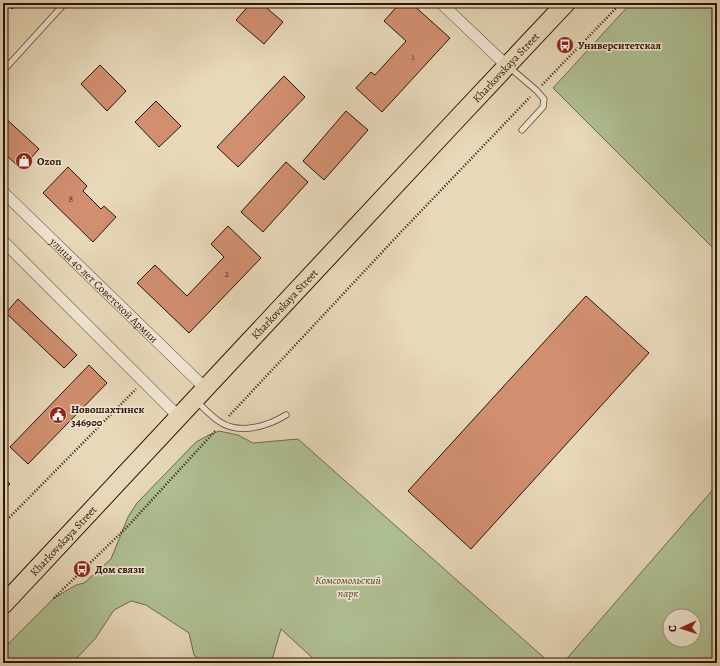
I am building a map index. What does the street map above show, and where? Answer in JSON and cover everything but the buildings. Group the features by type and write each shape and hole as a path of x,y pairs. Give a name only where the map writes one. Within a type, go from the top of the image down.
{"highway":[{"name":"Kharkovskaya Street","path":"3,605 566,3"}],"street":[{"path":"441,3 507,66"},
{"name":"улица 40 лет Советской Армии","path":"3,192 200,394"},
{"path":"3,241 179,416"}],"lane":[{"path":"3,71 65,3"},
{"path":"507,66 536,90 544,99 543,107 522,130"},
{"path":"200,394 223,423 235,428 248,428 274,422 286,415"}],"path":[{"path":"54,598 128,526 401,232 621,3"},
{"path":"3,524 144,381"}],"green space":[{"path":"631,3 717,3 717,252 553,88"},
{"name":"Комсомольский парк","path":"219,431 238,435 253,443 298,439 550,663 318,663 281,629 271,663 204,663 194,655 189,633 146,605 131,601 114,610 95,639 72,663 3,663 3,651 10,642 54,598 76,585 84,583 111,559 128,517 137,503 196,442"},
{"path":"717,485 717,663 563,663"}],"place":[{"name":"Университетская","path":"565,45"},
{"name":"Ozon","path":"24,161"},
{"name":"Новошахтинск 346900","path":"58,415"},
{"name":"Дом связи","path":"82,569"}]}
